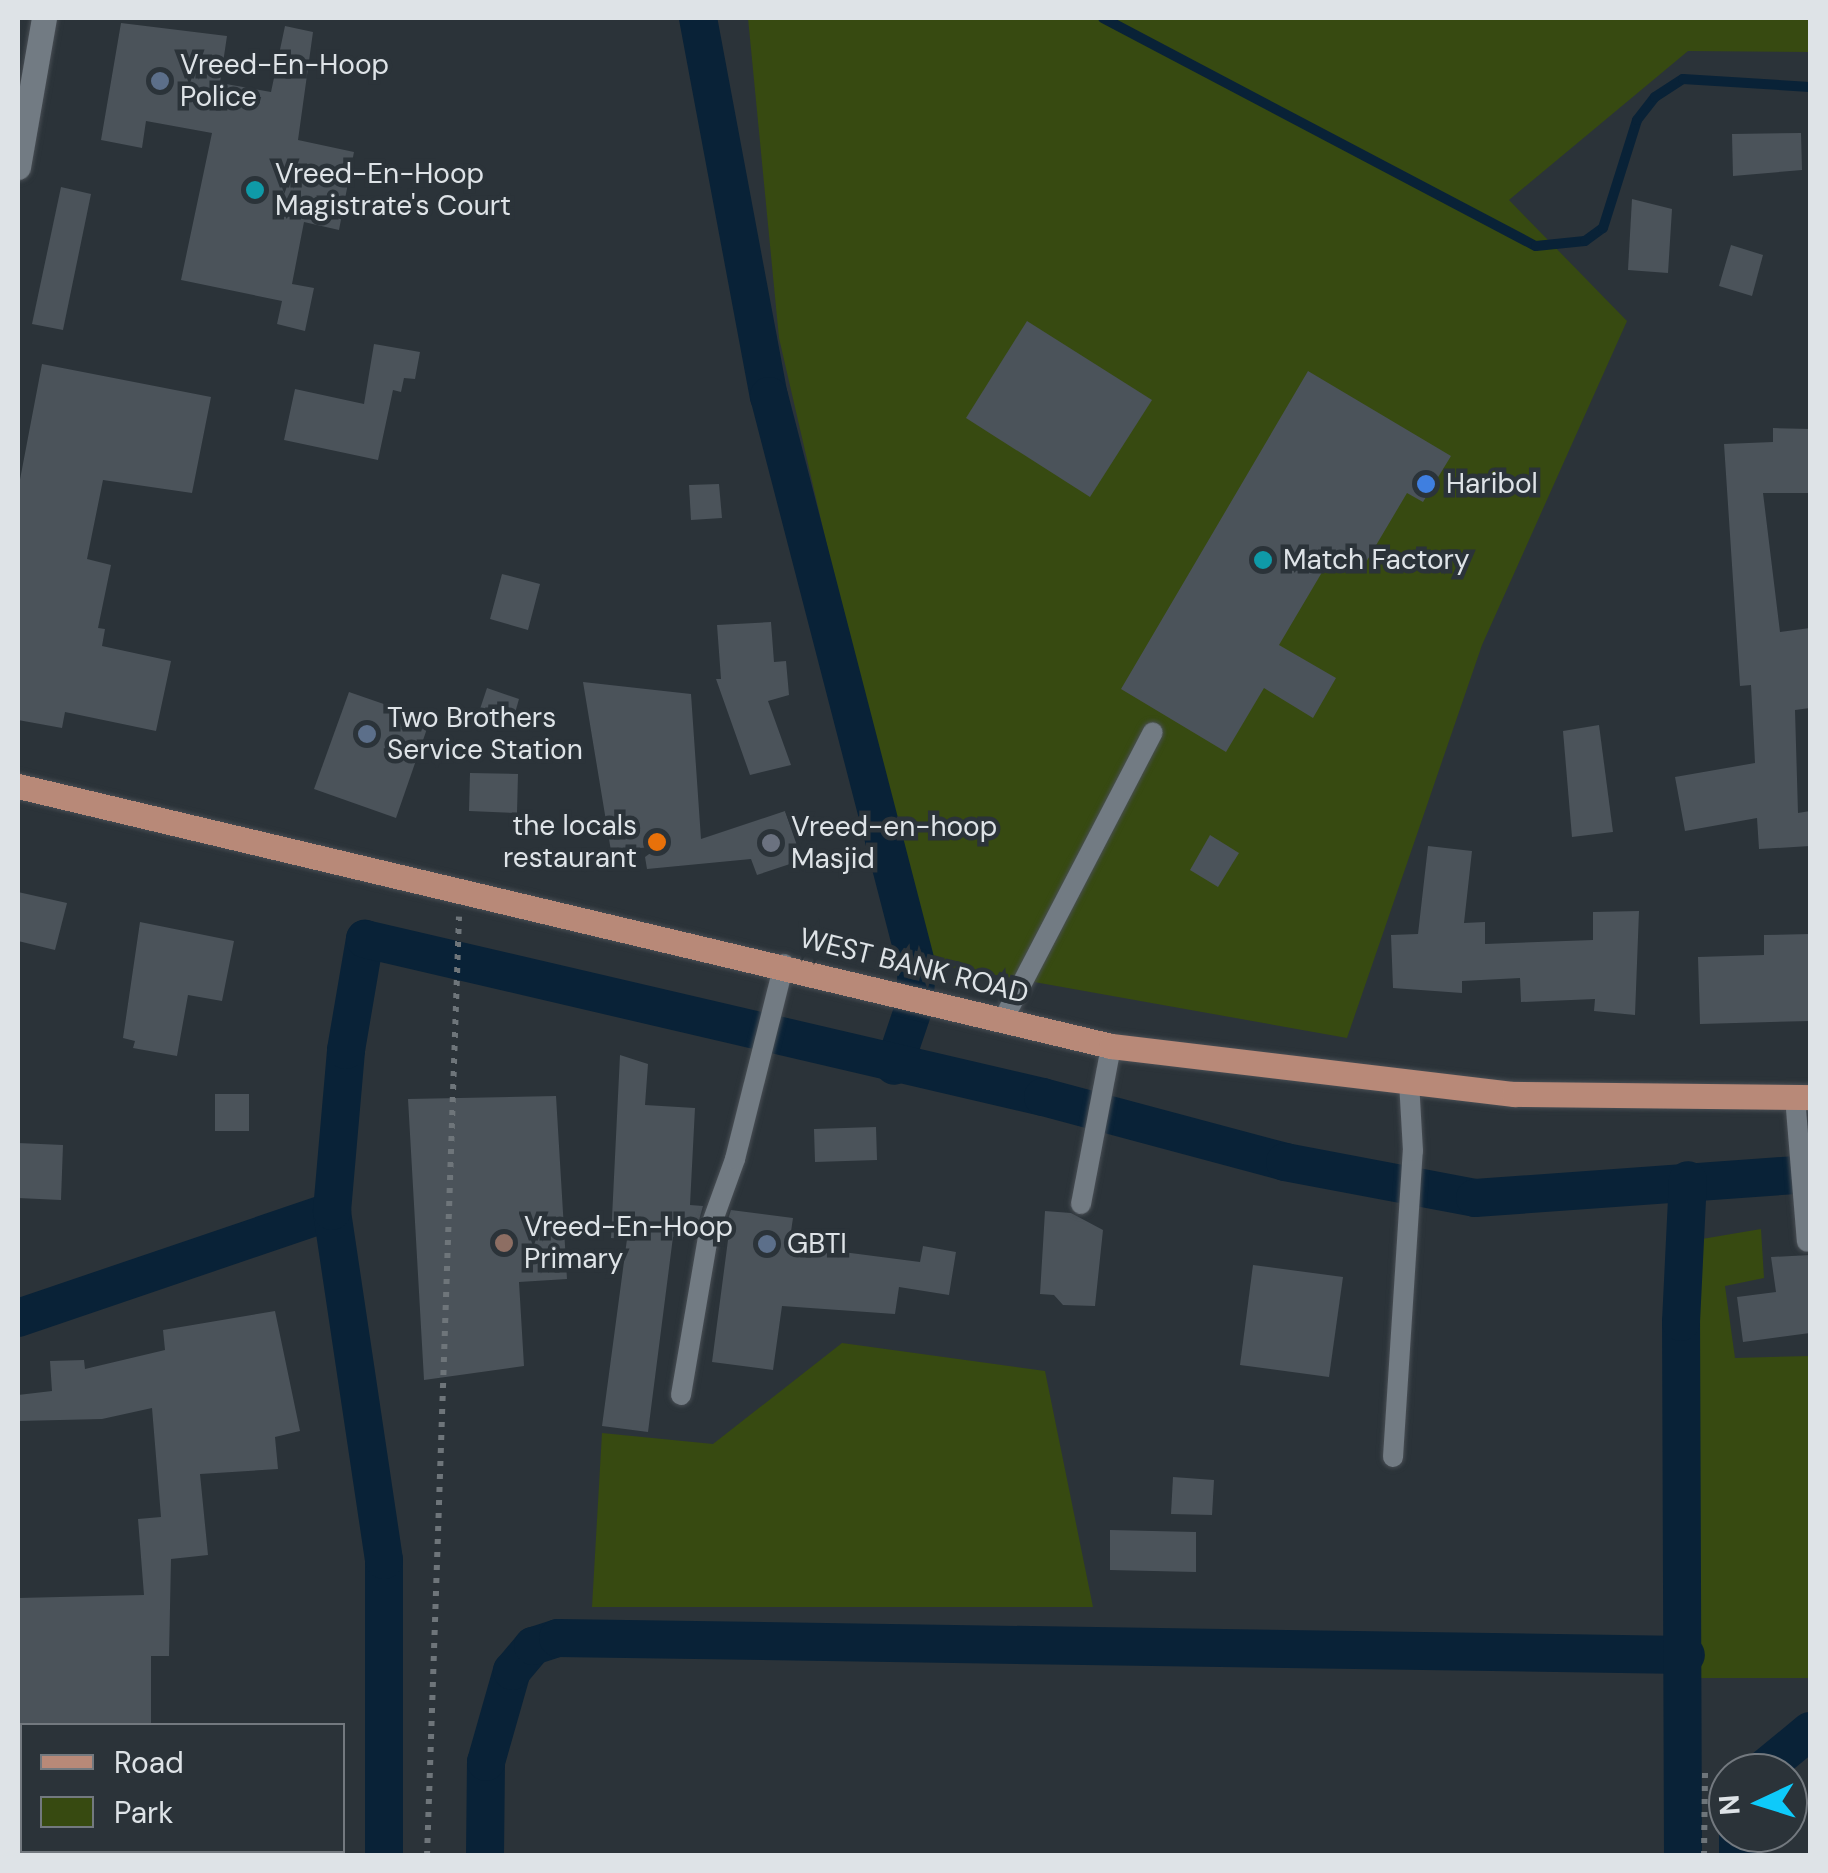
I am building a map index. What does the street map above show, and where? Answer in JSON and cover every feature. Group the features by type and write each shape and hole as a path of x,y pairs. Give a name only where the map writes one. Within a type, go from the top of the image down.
{"main road":[{"name":"WEST BANK ROAD","path":"18,786 784,964 1111,1046 1514,1094 1803,1096"}],"street":[{"path":"18,167 44,18"}],"lane":[{"path":"1004,1018 1153,732"},
{"path":"681,1396 709,1230 784,964"},
{"path":"1081,1204 1111,1046"},
{"path":"1392,1457 1413,1151 1409,1082"},
{"path":"1803,1096 1801,1137 1808,1242"}],"path":[{"path":"427,1856 460,913"},
{"path":"1704,1856 1705,1772"}],"green space":[{"path":"748,18 1810,18 1810,52 1688,51 1509,200 1627,321 1482,645 1347,1038 923,962 779,338"},
{"path":"1761,1229 1764,1278 1725,1286 1735,1358 1810,1356 1810,1678 1685,1678 1696,1240"},
{"path":"842,1343 1045,1371 1093,1607 592,1607 602,1433 713,1444"}],"building":[{"path":"121,23 227,36 220,83 271,92 285,26 313,32 298,140 354,152 339,230 304,222 292,284 314,288 305,331 277,324 282,301 181,280 212,133 146,121 142,148 101,140"},
{"path":"1801,133 1802,170 1733,176 1732,134"},
{"path":"61,187 91,194 63,330 32,324"},
{"path":"1632,199 1672,209 1668,273 1628,270"},
{"path":"1731,245 1763,255 1752,296 1719,286"},
{"path":"1027,321 1152,400 1090,497 966,418"},
{"path":"374,344 420,352 415,379 404,378 401,392 393,390 378,460 284,440 295,389 364,404"},
{"path":"42,364 211,397 192,493 103,480 87,559 111,565 98,628 105,629 102,646 171,661 156,731 65,712 62,728 18,720 18,490"},
{"name":"Match Factory","path":"1308,371 1451,456 1423,502 1407,493 1362,569 1334,552 1279,645 1336,678 1313,718 1264,688 1226,752 1121,689"},
{"path":"1773,428 1810,429 1810,493 1763,493 1780,632 1810,628 1810,708 1795,710 1798,813 1810,811 1810,846 1759,849 1757,818 1685,831 1675,777 1755,763 1751,685 1740,686 1724,444 1773,442"},
{"path":"719,484 722,518 691,520 689,485"},
{"path":"502,574 540,584 528,630 490,619"},
{"path":"771,622 774,662 786,661 789,695 768,701 791,765 750,775 716,679 721,679 717,625"},
{"path":"583,682 691,694 701,839 785,811 802,860 757,875 751,859 647,869 645,857 660,846 611,851"},
{"path":"487,688 519,699 511,727 478,715"},
{"path":"349,692 430,720 396,818 314,789"},
{"path":"1599,725 1613,832 1572,837 1563,731"},
{"path":"470,773 518,774 517,813 469,811"},
{"path":"1210,835 1239,853 1218,887 1190,870"},
{"path":"1428,846 1472,851 1464,923 1485,922 1485,944 1593,940 1593,912 1639,911 1635,1015 1594,1011 1595,999 1521,1002 1520,978 1462,981 1462,993 1393,988 1391,935 1418,934"},
{"path":"18,892 67,903 55,950 18,941"},
{"path":"140,922 234,941 222,1001 188,995 177,1056 133,1048 135,1041 123,1038"},
{"path":"1810,934 1810,1021 1700,1024 1698,957 1764,955 1764,935"},
{"path":"620,1055 648,1064 645,1105 695,1108 690,1205 703,1206 694,1238 673,1237 648,1432 602,1426 627,1239 611,1238"},
{"path":"215,1094 249,1094 249,1131 215,1131"},
{"path":"556,1096 567,1279 519,1282 524,1366 424,1380 408,1099"},
{"path":"876,1127 877,1160 815,1162 814,1129"},
{"path":"18,1143 63,1145 61,1200 18,1198"},
{"path":"731,1210 793,1218 789,1245 920,1262 923,1246 956,1252 949,1295 899,1287 895,1314 782,1306 773,1370 712,1362 728,1240 721,1240"},
{"path":"1045,1211 1071,1213 1103,1230 1095,1306 1063,1305 1054,1295 1040,1294"},
{"path":"1810,1255 1810,1333 1743,1342 1737,1297 1776,1292 1771,1257"},
{"path":"1253,1265 1343,1277 1329,1377 1240,1365"},
{"path":"275,1311 300,1431 275,1437 278,1469 200,1474 208,1555 171,1559 169,1656 151,1656 151,1723 18,1726 18,1598 144,1595 138,1519 161,1517 152,1408 102,1419 18,1421 18,1395 52,1391 50,1361 84,1360 85,1369 165,1350 163,1330"},
{"path":"1173,1477 1214,1480 1212,1515 1171,1514"},
{"path":"1110,1530 1196,1532 1196,1572 1110,1570"}],"waterway":[{"path":"698,18 769,396 917,967 914,1007 894,1066"},
{"path":"1103,18 1536,246 1585,241 1603,228 1637,120 1655,97 1683,79 1810,87"},
{"path":"384,1856 384,1560 332,1211 346,1050 365,939 1043,1097 1285,1162 1475,1198 1810,1174"},
{"path":"1683,1856 1681,1322 1688,1180"},
{"path":"18,1318 332,1211"},
{"path":"485,1856 486,1762 512,1671 533,1646 558,1638 1686,1655"},
{"path":"1783,1753 1810,1731"}],"place":[{"name":"Vreed-En-Hoop Police","path":"160,81"},
{"name":"Vreed-En-Hoop Magistrate's Court","path":"255,190"},
{"name":"Haribol","path":"1426,484"},
{"name":"Match Factory","path":"1263,560"},
{"name":"Two Brothers Service Station","path":"367,734"},
{"name":"the locals restaurant","path":"657,842"},
{"name":"Vreed-en-hoop Masjid","path":"771,843"},
{"name":"Vreed-En-Hoop Primary","path":"504,1243"},
{"name":"GBTI","path":"767,1244"}]}
